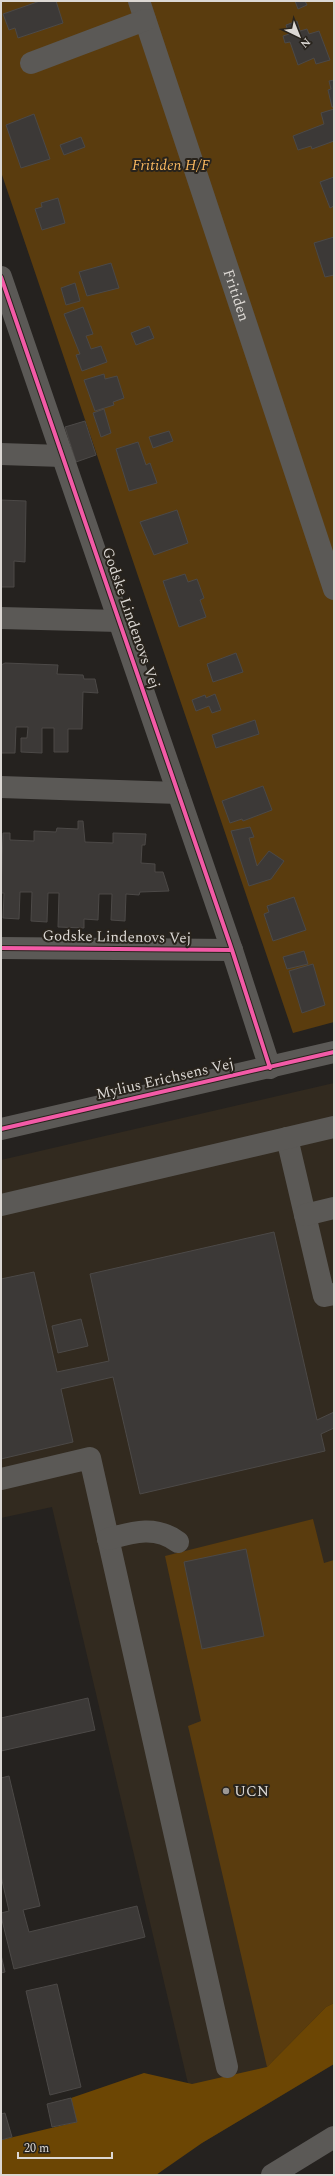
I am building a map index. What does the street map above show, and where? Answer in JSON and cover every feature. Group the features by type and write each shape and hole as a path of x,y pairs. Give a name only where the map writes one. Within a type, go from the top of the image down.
{"street":[{"path":"31,63 142,10"},
{"name":"Fritiden","path":"142,10 334,589"},
{"name":"Godske Lindenovs Vej","path":"3,288 232,950 270,1068"},
{"path":"1,454 62,456"},
{"name":"Godske Lindenovs Vej","path":"1,618 119,621"},
{"path":"1,787 178,793"},
{"name":"Godske Lindenovs Vej","path":"1,948 232,950"},
{"name":"Mylius Erichsens Vej","path":"1,1129 334,1052"},
{"path":"1,1205 334,1127"},
{"path":"287,1138 324,1296 334,1294"},
{"path":"305,1215 334,1208"},
{"path":"1,1478 90,1458 227,2067"},
{"path":"108,1539 139,1531 168,1534 178,1542"},
{"path":"272,2175 334,2137"}],"shaded area":[{"name":"UCN","path":"334,1083 334,2064 202,2143 52,1507 1,1518 1,1160"},
{"path":"334,2003 334,2064 202,2143 156,2175 1,2175 1,2140 76,2122 71,2098 144,2073 192,2084 267,2067 326,2007"}],"green space":[{"name":"Fritiden H/F","path":"1,1 334,1 334,1022 293,1033 1,172"},
{"path":"313,1519 324,1563 334,1560 334,2003 326,2007 267,2067 188,1726 201,1721 165,1556"}],"building":[{"path":"40,1 56,1 63,23 18,38 15,28 9,30 3,14"},
{"path":"295,1 305,1 307,5 298,9"},
{"path":"297,21 300,31 307,29 309,34 319,31 330,60 316,64 314,58 298,65 290,42 285,43 283,36 289,34 286,25"},
{"path":"334,80 334,107 332,107 328,90 331,89 329,81"},
{"path":"334,109 334,141 312,149 311,146 298,150 293,136 324,124 321,113"},
{"path":"34,114 50,159 21,168 6,125"},
{"path":"81,137 85,147 64,155 60,145"},
{"path":"334,177 334,206 330,208 320,182"},
{"path":"58,198 65,223 42,230 35,209 42,207 41,203"},
{"path":"334,237 334,275 325,277 314,243"},
{"path":"111,263 119,288 87,296 79,272"},
{"path":"75,283 80,301 66,305 61,288"},
{"path":"83,307 93,334 86,336 91,349 101,346 107,362 82,371 76,355 80,354 64,314"},
{"path":"149,326 154,338 136,345 131,333"},
{"path":"104,374 105,379 117,376 124,398 113,402 114,405 95,411 84,380"},
{"path":"104,409 111,433 101,437 93,413"},
{"path":"85,421 96,455 76,462 65,427"},
{"path":"169,431 173,441 153,448 149,437"},
{"path":"138,442 146,465 150,463 157,483 129,491 116,449"},
{"path":"1,500 26,501 25,562 14,561 14,587 1,587"},
{"path":"177,510 188,543 154,555 140,522"},
{"path":"185,574 188,582 197,579 204,598 200,600 206,617 179,627 163,581"},
{"path":"236,653 243,672 213,682 207,664"},
{"path":"5,663 58,665 57,674 83,675 84,679 95,679 98,693 83,692 82,729 68,729 68,752 54,752 54,728 42,728 42,753 21,752 21,738 27,738 28,727 16,727 15,753 1,753 1,665"},
{"path":"215,694 221,710 212,713 209,706 196,711 192,700 205,695 206,698"},
{"path":"255,720 259,734 216,748 212,735"},
{"path":"263,786 272,810 243,821 242,819 230,823 222,801"},
{"path":"78,821 83,821 85,842 113,843 113,833 146,834 145,845 142,845 141,863 155,864 155,872 163,872 169,891 140,892 139,895 126,894 125,921 111,920 112,894 99,894 98,920 84,919 84,928 58,927 59,893 48,893 47,922 31,921 32,892 20,892 19,919 3,918 4,893 1,893 3,833 10,833 10,840 34,841 34,831 56,832 57,828 78,829"},
{"path":"250,827 254,837 249,838 257,866 269,851 284,861 271,879 249,886 231,831"},
{"path":"294,897 306,930 273,941 264,914 269,912 267,906"},
{"path":"304,951 308,964 287,969 283,957"},
{"path":"313,964 325,1005 302,1013 289,971"},
{"path":"274,1232 317,1420 334,1412 334,1428 321,1434 325,1451 140,1494 113,1377 61,1389 73,1442 1,1459 1,1279 34,1272 57,1372 109,1361 90,1274"},
{"path":"81,1319 88,1346 58,1353 52,1326"},
{"path":"246,1549 264,1636 202,1649 184,1562"},
{"path":"88,1698 95,1730 1,1751 1,1718"},
{"path":"9,1776 40,1906 23,1910 29,1932 137,1906 145,1937 14,1969 1,1916 1,1913 9,1911 1,1876 1,1778"},
{"path":"1,1955 5,1972 1,1973"},
{"path":"57,1984 81,2087 50,2095 26,1991"},
{"path":"71,2098 77,2122 52,2127 47,2104"},
{"path":"5,2113 12,2137 1,2140 1,2114"}],"cycle path":[{"path":"1,277 232,950 270,1068"},
{"path":"1,948 232,950"},
{"path":"1,1129 334,1052"}],"place":[{"name":"UCN","path":"226,1791"}]}
